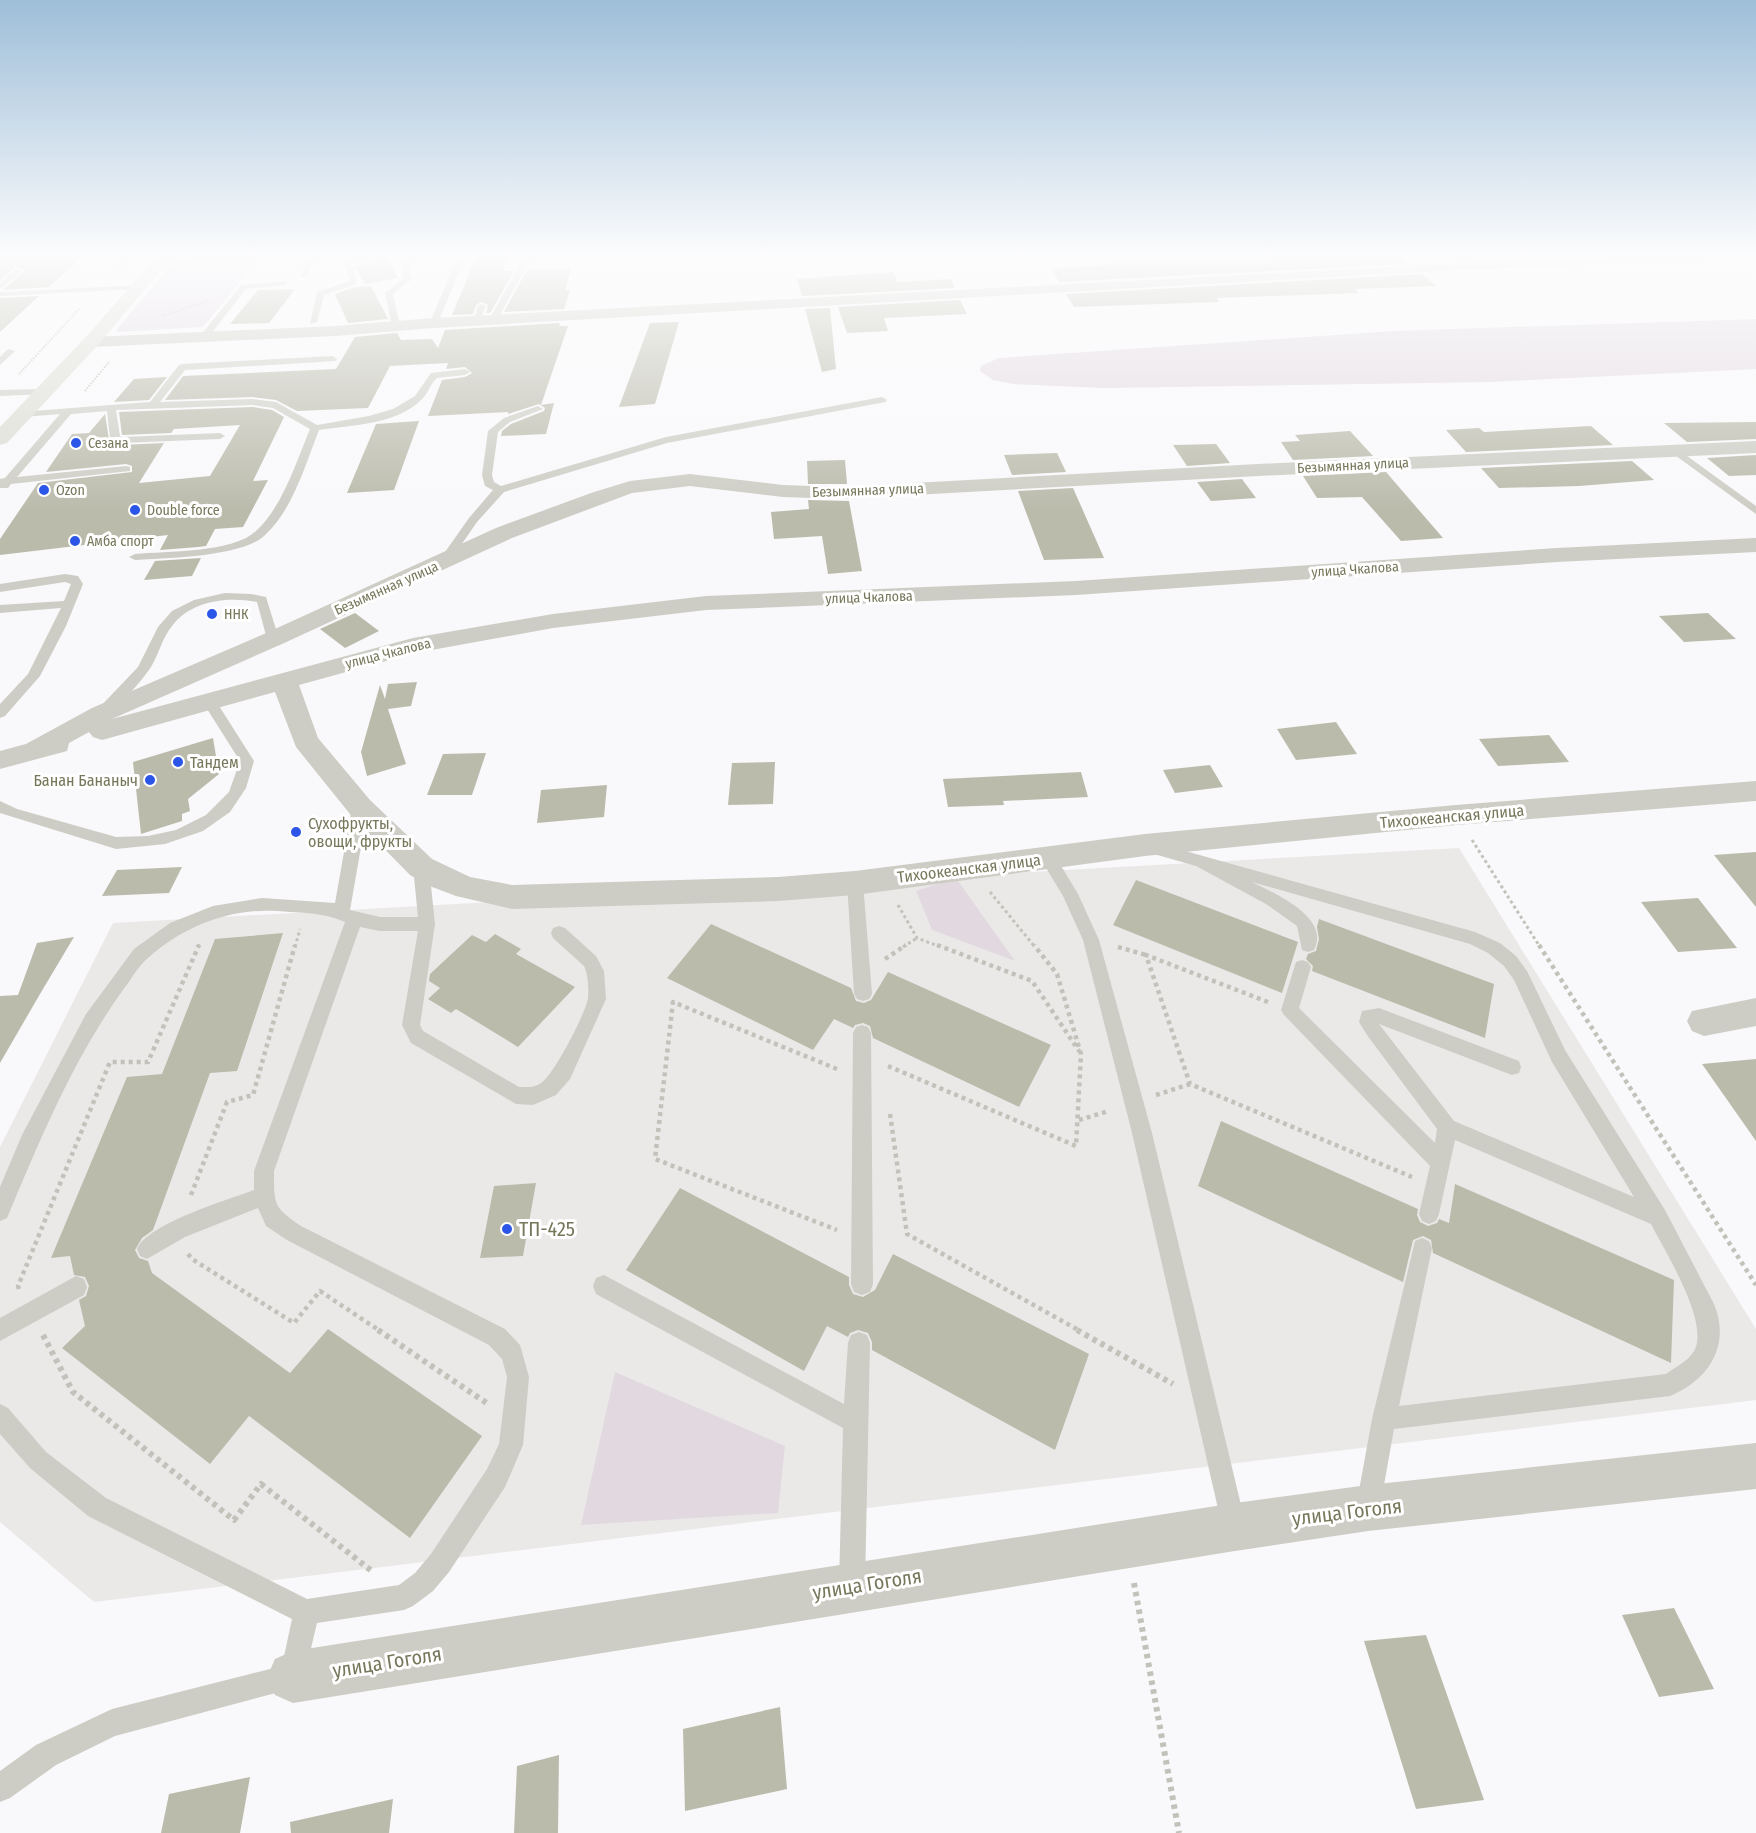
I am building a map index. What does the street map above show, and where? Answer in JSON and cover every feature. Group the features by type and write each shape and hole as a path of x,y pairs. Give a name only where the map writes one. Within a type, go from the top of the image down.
{"main road":[{"path":"0,439 91,342"}],"street":[{"path":"91,342 124,341"},
{"name":"Безымянная улица","path":"36,750 101,714 546,515 630,487 682,480 706,480 765,489 841,493 1269,469 1756,447"},
{"name":"улица Чкалова","path":"0,760 209,700 413,646 553,621 706,603 1076,588 1557,555 1756,545"},
{"name":"Тихоокеанская улица","path":"284,680 306,741 360,807 421,867 438,877 467,888 512,897 778,889 855,883 1145,845 1756,791"},
{"path":"1704,1021 1756,1012"},
{"name":"улица Гоголя","path":"293,1677 1126,1542 1368,1508 1756,1466"}],"lane":[{"path":"0,362 11,351"},
{"path":"153,405 182,367 333,359"},
{"path":"23,414 153,405 254,402 276,405 315,428 372,418 396,411 419,397 434,375 465,372"},
{"path":"0,393 44,392"},
{"path":"444,562 473,520 500,489 666,440 882,400"},
{"path":"111,408 112,429 115,438 121,440 220,436"},
{"path":"500,489 489,484 487,475 493,431 507,420 538,409"},
{"path":"0,491 4,482 68,411"},
{"path":"135,557 228,547 251,540 260,534 293,480 315,428"},
{"path":"1676,451 1756,512"},
{"path":"4,482 126,469"},
{"path":"0,588 65,578 74,579 77,584 56,635 33,676 0,713"},
{"path":"101,714 130,686 147,663 168,621 202,601 224,596 248,595 262,600 273,639"},
{"path":"0,609 69,604"},
{"path":"0,806 12,813 106,840 132,844 150,842 192,829 209,820 234,796 247,761 209,700"},
{"path":"0,1416 38,1460 97,1507 306,1612 404,1597 424,1582 440,1563 496,1478 511,1445 518,1377 512,1353 497,1337 294,1233 273,1219 264,1196 264,1171 347,916 360,807"},
{"path":"1145,845 1442,929 1494,948 1510,961 1521,976 1558,1056 1658,1217 1706,1312 1709,1344 1700,1362 1688,1374 1671,1385 1384,1419"},
{"path":"1048,858 1070,894 1090,940 1143,1133 1203,1401 1235,1527"},
{"path":"1201,861 1298,917 1308,928 1308,945"},
{"path":"421,867 426,924 411,1025 417,1037 516,1095 533,1096 549,1089 563,1073 597,999 595,971 590,961 559,933"},
{"path":"855,883 863,994"},
{"path":"0,1211 29,1141 92,1019 141,954 176,928 213,912 262,904 311,905 330,908 347,916 380,924 426,924"},
{"path":"1302,967 1290,1010 1441,1163"},
{"path":"1512,1067 1378,1016 1368,1016 1368,1022 1373,1030 1448,1127 1658,1217"},
{"path":"862,1033 862,1284"},
{"path":"1429,1214 1448,1127"},
{"path":"147,1249 178,1229 264,1196"},
{"path":"1368,1508 1384,1419 1422,1248"},
{"path":"604,1286 855,1422"},
{"path":"0,1330 76,1287"},
{"path":"852,1587 859,1343"},
{"path":"293,1677 306,1612"},
{"name":"улица Гоголя","path":"0,1788 46,1755 112,1723 293,1677"}],"path":[{"path":"0,393 49,341"},
{"path":"1456,816 1756,1284"},
{"path":"885,1075 883,1064 1076,1146 1081,1054 1057,974 969,867"},
{"path":"863,975 917,938 1032,981 1081,1054"},
{"path":"1290,1010 1146,955 1190,1084 1435,1187"},
{"path":"838,1230 655,1159 673,1002 842,1071"},
{"path":"890,1109 907,1234 1203,1401"},
{"path":"261,1484 404,1597"},
{"path":"1126,1542 1179,1833"}],"shaded area":[{"path":"1254,341 1756,341 1756,369 1489,382 1104,388 1013,384 993,380 980,371 981,366 999,358"},
{"path":"1459,848 1756,1329 1756,1400 94,1602 0,1522 0,1147 113,923"},
{"path":"956,878 1015,961 932,930 916,891"},
{"path":"615,1372 785,1446 778,1513 581,1525"}],"building":[{"path":"353,341 433,341 438,348 441,341 563,341 541,405 554,403 546,434 501,436 502,431 511,424 544,411 545,408 539,404 508,414 508,412 428,416 442,380 465,377 472,373 465,367 446,369 448,363 390,366 368,408 297,411 276,400 253,397 165,400 183,376 336,369"},
{"path":"644,341 674,341 655,404 619,407"},
{"path":"814,341 833,341 836,369 822,372"},
{"path":"167,377 149,400 114,402 134,379"},
{"path":"253,407 272,410 284,417 253,481 268,480 243,527 215,529 206,546 198,547 160,550 168,535 0,555 0,539 38,483 132,472 132,466 126,464 46,472 72,434 89,433 105,414 109,440 121,445 164,443 139,483 210,476 240,425 174,429 171,433 122,435 119,412"},
{"path":"419,421 394,490 347,493 376,424"},
{"path":"1756,422 1756,439 1687,442 1664,423"},
{"path":"1591,426 1613,445 1466,452 1446,430 1479,428 1484,432"},
{"path":"1350,431 1373,456 1293,460 1281,442 1300,441 1295,435"},
{"path":"1216,444 1230,463 1187,466 1173,445"},
{"path":"1057,453 1066,472 1012,475 1004,455"},
{"path":"1756,455 1756,475 1729,476 1707,458"},
{"path":"845,460 847,484 808,484 807,461"},
{"path":"1632,461 1654,480 1579,486 1499,488 1481,468"},
{"path":"1386,472 1443,538 1401,541 1362,497 1317,498 1303,476"},
{"path":"1242,479 1256,498 1211,501 1197,482"},
{"path":"1073,488 1104,558 1044,560 1018,491"},
{"path":"808,500 849,501 862,571 828,574 822,536 774,539 771,512 809,509"},
{"path":"201,558 192,576 144,580 155,561"},
{"path":"355,613 379,631 345,648 320,629"},
{"path":"1708,613 1736,639 1684,642 1659,616"},
{"path":"417,682 411,706 388,709 406,764 367,776 361,752 380,685 385,699 388,684"},
{"path":"1336,722 1357,754 1296,760 1277,729"},
{"path":"1549,735 1569,762 1498,766 1479,739"},
{"path":"213,738 219,774 188,799 190,811 182,814 182,821 141,834 133,762"},
{"path":"486,753 472,795 427,795 443,754"},
{"path":"775,762 773,804 728,805 732,763"},
{"path":"1210,765 1223,787 1175,793 1163,770"},
{"path":"1081,772 1088,797 1003,801 1004,805 948,807 943,779"},
{"path":"607,785 604,817 537,823 541,790"},
{"path":"1756,852 1756,907 1714,855"},
{"path":"182,867 169,893 102,896 117,870"},
{"path":"1136,880 1298,942 1282,993 1113,925"},
{"path":"1698,898 1737,948 1678,952 1641,902"},
{"path":"1319,919 1494,984 1485,1038 1312,971 1313,966 1306,959 1308,954 1316,951 1319,939 1317,927"},
{"path":"711,924 851,988 856,1001 864,1003 871,1000 888,972 1051,1045 1019,1107 873,1038 870,1026 863,1023 853,1028 834,1019 813,1050 667,978"},
{"path":"283,933 237,1071 210,1073 153,1230 142,1238 135,1250 139,1258 148,1261 152,1273 290,1373 328,1329 482,1436 410,1538 249,1416 210,1464 62,1348 85,1326 79,1300 86,1296 89,1286 85,1277 74,1275 70,1256 51,1258 127,1077 162,1074 215,939"},
{"path":"495,934 521,949 516,954 575,987 518,1047 456,1009 451,1013 428,999 440,988 429,981 430,974 472,935 486,942"},
{"path":"74,937 0,1063 0,996 18,995 37,943"},
{"path":"1756,1059 1756,1141 1702,1064"},
{"path":"1221,1121 1418,1209 1417,1215 1420,1222 1428,1226 1437,1223 1439,1219 1449,1223 1455,1184 1674,1280 1671,1363 1433,1253 1431,1240 1423,1236 1413,1240 1403,1282 1198,1186"},
{"name":"ТП-425","path":"536,1183 523,1256 480,1258 494,1186"},
{"path":"680,1188 849,1277 849,1285 853,1294 863,1297 875,1290 893,1254 1089,1354 1055,1450 872,1350 872,1342 868,1333 858,1330 850,1333 848,1337 827,1326 804,1371 626,1270"},
{"path":"1674,1608 1714,1689 1659,1697 1622,1615"},
{"path":"1426,1635 1484,1800 1416,1809 1364,1641"},
{"path":"780,1707 787,1789 685,1811 683,1729"},
{"path":"559,1755 558,1833 514,1833 517,1766"},
{"path":"250,1777 240,1833 161,1833 169,1794"},
{"path":"393,1799 389,1833 291,1833 290,1822"}],"place":[{"name":"Сезана","path":"76,443"},
{"name":"Ozon","path":"44,490"},
{"name":"Double force","path":"135,510"},
{"name":"Амба спорт","path":"75,541"},
{"name":"ННК","path":"212,614"},
{"name":"Тандем","path":"178,762"},
{"name":"Банан Бананыч","path":"150,780"},
{"name":"Сухофрукты, овощи, фрукты","path":"296,832"},
{"name":"ТП-425","path":"507,1229"}]}
